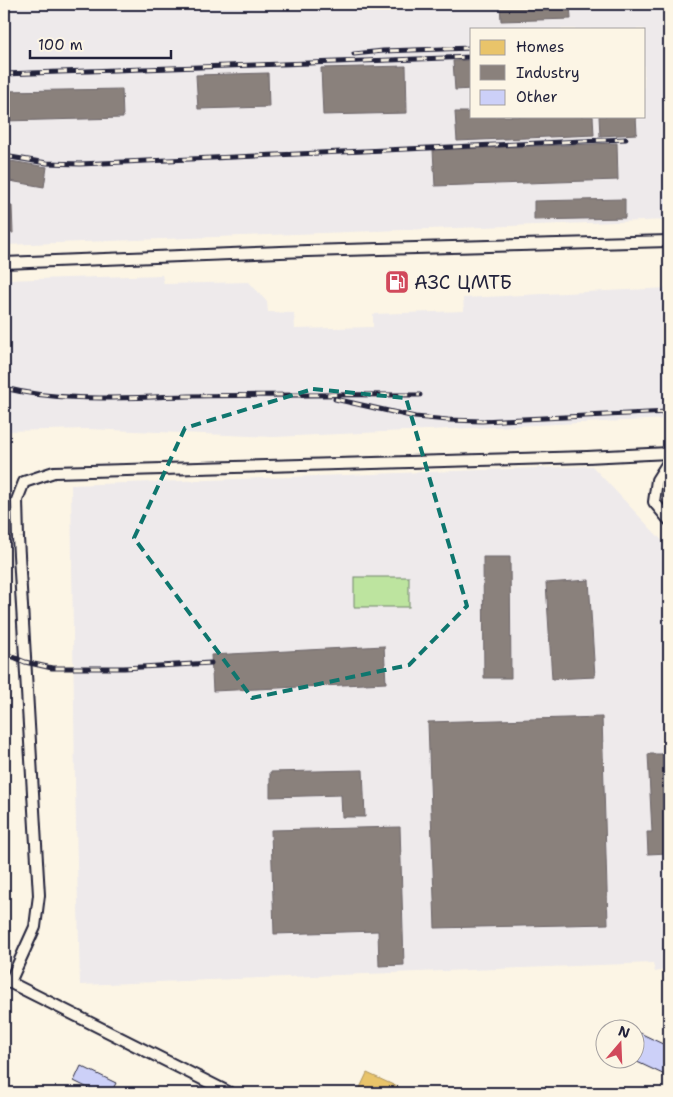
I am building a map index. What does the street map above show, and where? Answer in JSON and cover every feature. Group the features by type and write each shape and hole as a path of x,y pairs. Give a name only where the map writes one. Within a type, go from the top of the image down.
{"street":[{"path":"4,263 307,251 669,241"},
{"path":"230,1093 7,981 35,927 39,895 18,538 17,500 24,482 54,472 669,453"},
{"path":"669,461 657,480 654,502 669,520"}],"highlighted area":[{"path":"313,389 406,398 467,606 409,665 252,698 134,538 185,428"}],"shaded area":[{"path":"4,4 669,4 669,220 4,245"},
{"path":"162,275 164,284 249,282 267,302 268,312 294,313 295,329 373,327 373,314 464,311 463,298 669,288 669,419 274,437 88,429 4,431 4,280"},
{"path":"592,466 669,548 669,969 655,972 653,963 80,985 71,485"}],"green space":[{"path":"354,577 409,577 409,607 354,607"}],"building: Homes":[{"path":"367,1073 411,1093 365,1093 359,1090"}],"building: Industry":[{"path":"500,4 570,4 571,19 501,21"},
{"path":"470,60 470,89 455,90 453,61"},
{"path":"406,66 407,113 323,115 321,68"},
{"path":"268,73 269,107 198,109 196,75"},
{"path":"122,89 123,118 4,121 4,91"},
{"path":"455,112 470,112 470,118 593,118 594,135 457,141"},
{"path":"599,118 636,118 637,134 600,136"},
{"path":"617,143 618,180 435,186 433,150"},
{"path":"4,160 47,167 44,187 4,180"},
{"path":"625,199 625,218 534,220 534,201"},
{"path":"4,206 12,206 13,233 4,233"},
{"path":"483,557 510,557 511,678 484,678"},
{"path":"589,580 595,677 552,679 546,583"},
{"path":"384,646 386,683 213,691 211,655"},
{"path":"602,717 608,924 435,928 428,722"},
{"path":"648,754 669,754 669,853 648,854 647,832 652,832"},
{"path":"363,770 365,817 342,817 341,795 270,797 270,772"},
{"path":"400,827 404,965 379,966 378,931 274,934 271,830"}],"building: Other":[{"path":"646,1036 669,1047 669,1077 646,1066"},
{"path":"81,1066 116,1083 111,1093 98,1093 74,1081"}],"railway":[{"path":"354,54 383,51 470,48"},
{"path":"4,74 470,57"},
{"path":"4,156 47,163 80,164 626,139"},
{"path":"4,388 50,396 96,398 420,395"},
{"path":"335,399 415,417 448,420 482,421 669,412"},
{"path":"4,653 25,662 52,668 124,668 211,663"}],"place":[{"name":"АЗС ЦМТБ","path":"397,282"}]}
